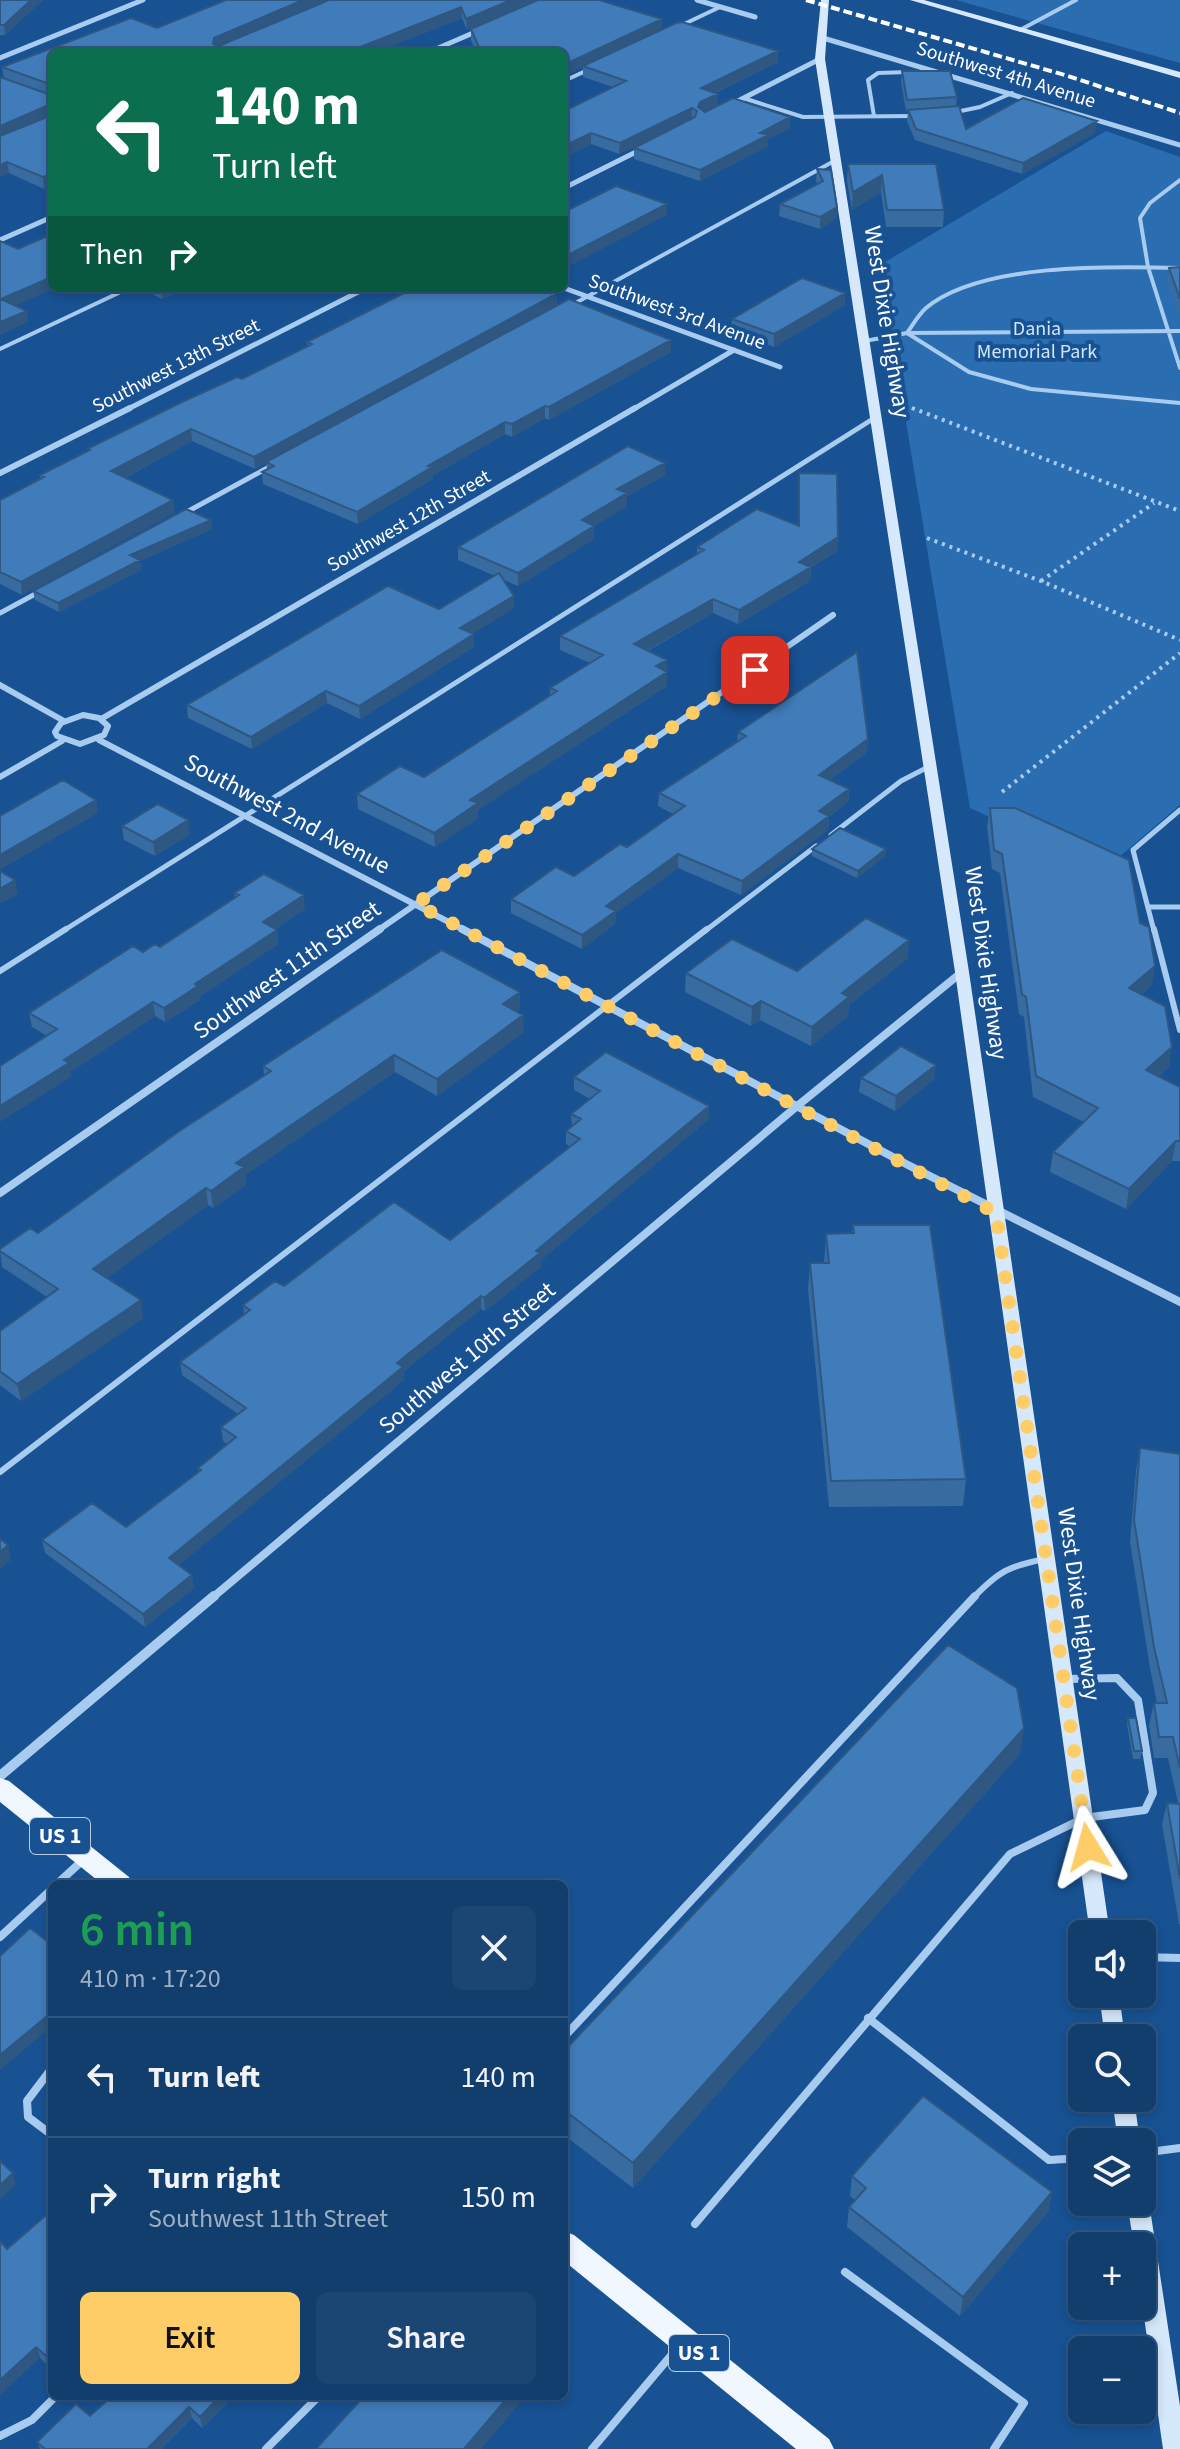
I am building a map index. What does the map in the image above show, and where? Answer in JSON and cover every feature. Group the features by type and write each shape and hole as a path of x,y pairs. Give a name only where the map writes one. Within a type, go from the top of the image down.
{"main road":[{"name":"West Dixie Highway","path":"825,0 820,59 962,972 1098,1920"},
{"path":"914,0 1180,75"},
{"name":"US 1","path":"0,1788 115,1880"},
{"path":"1140,2216 1175,2449"},
{"name":"US 1","path":"568,2247 819,2449"}],"street":[{"path":"0,58 143,0"},
{"path":"697,0 755,17"},
{"path":"438,48 482,29"},
{"name":"Southwest 4th Avenue","path":"823,38 1180,145"},
{"path":"730,105 820,59"},
{"path":"568,186 649,145"},
{"path":"0,240 48,219"},
{"name":"Southwest 3rd Avenue","path":"568,289 780,367"},
{"name":"Southwest 13th Street","path":"0,473 358,292"},
{"name":"Southwest 12th Street","path":"101,719 734,350"},
{"name":"Southwest 11th Street","path":"0,1193 833,615"},
{"path":"0,685 64,721"},
{"path":"0,777 62,741 83,744 99,740 108,731 108,726 101,719 83,715 64,721 55,732 62,741"},
{"name":"Southwest 2nd Avenue","path":"99,740 416,904 996,1213 1180,1302"},
{"name":"Southwest 10th Street","path":"0,1776 796,1107 962,972"}],"lane":[{"path":"1020,30 1076,0"},
{"path":"677,27 720,7"},
{"path":"874,116 868,80 872,75 912,72 925,67"},
{"path":"568,79 592,68"},
{"path":"944,112 973,110 1012,93"},
{"path":"743,98 803,117 927,116"},
{"path":"559,311 836,160"},
{"path":"1180,180 1150,203 1140,218 1148,267 1180,368"},
{"path":"907,333 927,306 977,282 1033,272 1180,268"},
{"path":"0,349 121,292"},
{"path":"864,342 907,333 1180,331"},
{"path":"907,333 969,372 1031,389 1180,403"},
{"path":"0,971 876,417"},
{"path":"182,515 280,462"},
{"path":"0,613 42,590"},
{"path":"0,1472 901,781 930,766"},
{"path":"1180,810 1133,850 1180,1030"},
{"path":"1148,907 1180,907"},
{"path":"568,2033 996,1574 1013,1565 1046,1559"},
{"path":"695,2224 1010,1854 1084,1818 1145,1810 1153,1793 1138,1700 1117,1678 1063,1679"},
{"path":"61,1880 86,1857"},
{"path":"0,1937 48,1893"},
{"path":"1156,1957 1180,1958"},
{"path":"868,2018 1049,2160 1068,2159"},
{"path":"48,2073 27,2101 28,2117 48,2132"},
{"path":"1156,2151 1180,2148"},
{"path":"845,2272 1024,2403 994,2449"},
{"path":"592,2449 683,2340"},
{"path":"0,2436 32,2420 52,2400"},
{"path":"266,2449 315,2400"}],"path":[{"path":"912,408 1180,511"},
{"path":"1041,581 1155,503"},
{"path":"927,538 1041,581 1180,640"},
{"path":"1002,792 1180,653"}],"green space":[{"path":"956,0 1180,0 1180,63"},
{"name":"Dania Memorial Park","path":"1106,131 1180,157 1180,805 1104,870 970,808 880,265"}],"building":[{"path":"0,0 31,0 4,25 0,25"},
{"path":"226,0 303,0 214,38 213,44 219,46 329,0 511,0 466,19 461,7 358,48 52,48 131,18 157,28"},
{"path":"538,0 599,0 662,19 570,62 568,48 479,48 471,29"},
{"path":"682,22 778,51 701,88 718,94 700,102 698,107 705,112 733,98 790,117 760,133 768,135 700,170 634,148 695,117 697,111 692,108 620,143 591,133 568,144 568,109 626,81 583,66"},
{"path":"48,50 48,84 2,67"},
{"path":"902,71 950,71 957,97 907,100"},
{"path":"0,77 48,94 48,105 0,126"},
{"path":"1023,98 1097,121 1023,163 916,129 908,110 959,106 966,129"},
{"path":"48,117 48,175 43,177 7,162 0,165 0,136"},
{"path":"848,164 936,164 944,210 887,210 882,175 853,192"},
{"path":"817,169 831,170 837,207 820,217 780,204 823,181"},
{"path":"616,186 667,204 568,255 568,210"},
{"path":"48,236 48,279 1,299 27,311 0,322 0,241 18,249"},
{"path":"1180,267 1180,299 1169,268"},
{"path":"802,278 845,293 774,334 732,319"},
{"path":"406,292 556,294 254,457 191,429 111,471 173,500 21,582 0,572 0,500 44,477 40,475 90,450 87,449 184,401 237,377 242,379 312,344 307,342"},
{"path":"569,299 671,340 549,407 545,406 512,424 505,422 428,466 432,467 357,512 262,472 274,466 266,462"},
{"path":"628,446 665,463 617,489 627,493 582,520 594,526 518,573 458,547"},
{"path":"799,473 837,474 838,537 799,562 811,567 739,610 713,599 634,644 667,660 656,666 667,672 470,800 478,803 434,833 357,794 400,766 424,777 557,691 550,688 603,655 560,636 704,550 697,547 757,509 799,526"},
{"path":"186,509 211,520 130,555 140,560 58,603 33,591"},
{"path":"499,573 514,596 460,628 474,634 359,706 326,691 251,737 187,705 388,586 439,609"},
{"path":"857,652 868,739 819,775 849,789 819,811 829,816 742,881 678,854 606,906 616,911 582,935 511,899 556,867 574,876 620,844 627,847 685,806 659,793 746,736 738,732"},
{"path":"63,780 96,800 0,855 0,816"},
{"path":"158,804 188,820 153,842 122,826"},
{"path":"990,808 1015,808 1129,860 1140,923 1149,927 1155,966 1129,988 1165,1006 1172,1047 1146,1070 1180,1087 1180,1141 1176,1141 1129,1189 1053,1152 1098,1108 1036,1076 1002,854 994,850"},
{"path":"840,828 886,849 858,871 812,849"},
{"path":"0,871 15,880 0,889"},
{"path":"264,874 304,895 263,922 277,930 164,1008 153,1002 64,1060 69,1063 0,1106 0,1066 57,1029 29,1013 133,946 143,952 155,944 160,947 239,895 234,893"},
{"path":"866,918 909,940 842,993 849,997 812,1027 761,1001 752,1007 686,973 732,939 797,971"},
{"path":"442,950 520,992 503,1004 523,1015 437,1079 394,1055 236,1163 244,1167 211,1191 206,1188 93,1269 141,1300 17,1384 0,1371 0,1331 58,1289 0,1249 30,1228 38,1233 178,1132 271,1071 263,1066"},
{"path":"901,1046 936,1065 896,1096 861,1078"},
{"path":"606,1052 709,1106 536,1251 540,1253 397,1363 403,1367 169,1558 192,1575 143,1614 42,1540 92,1503 126,1527 201,1470 198,1468 236,1437 221,1427 246,1408 180,1362 250,1310 243,1305 275,1281 284,1286 394,1202 450,1240 580,1139 566,1131 581,1119 571,1114 600,1091 574,1077"},
{"path":"853,1225 930,1225 966,1479 831,1481 810,1263 829,1263 826,1234 854,1233"},
{"path":"1140,1448 1180,1454 1180,1768 1173,1737 1159,1737 1154,1703 1167,1703 1154,1647 1134,1520"},
{"path":"0,1539 8,1545 0,1552"},
{"path":"948,1645 1017,1688 1024,1728 633,2163 568,2113 568,2047"},
{"path":"1128,1718 1136,1718 1142,1751 1134,1751"},
{"path":"1167,1803 1180,1804 1180,1879"},
{"path":"30,1928 48,1942 48,2015 0,2055 0,1956"},
{"path":"923,2096 1052,2192 963,2297 849,2207 866,2188 852,2176"},
{"path":"0,2161 13,2173 0,2185"},
{"path":"48,2213 48,2354 46,2356 36,2347 0,2380 0,2241 7,2249"},
{"path":"108,2400 216,2400 200,2417 189,2407 147,2449 45,2449 37,2442 76,2404 90,2416"},
{"path":"360,2400 506,2400 464,2449 316,2449"}],"railway":[{"path":"806,0 1068,76 1180,113"}],"route":[{"path":"755,670 416,904 996,1213 1088,1847"}]}
